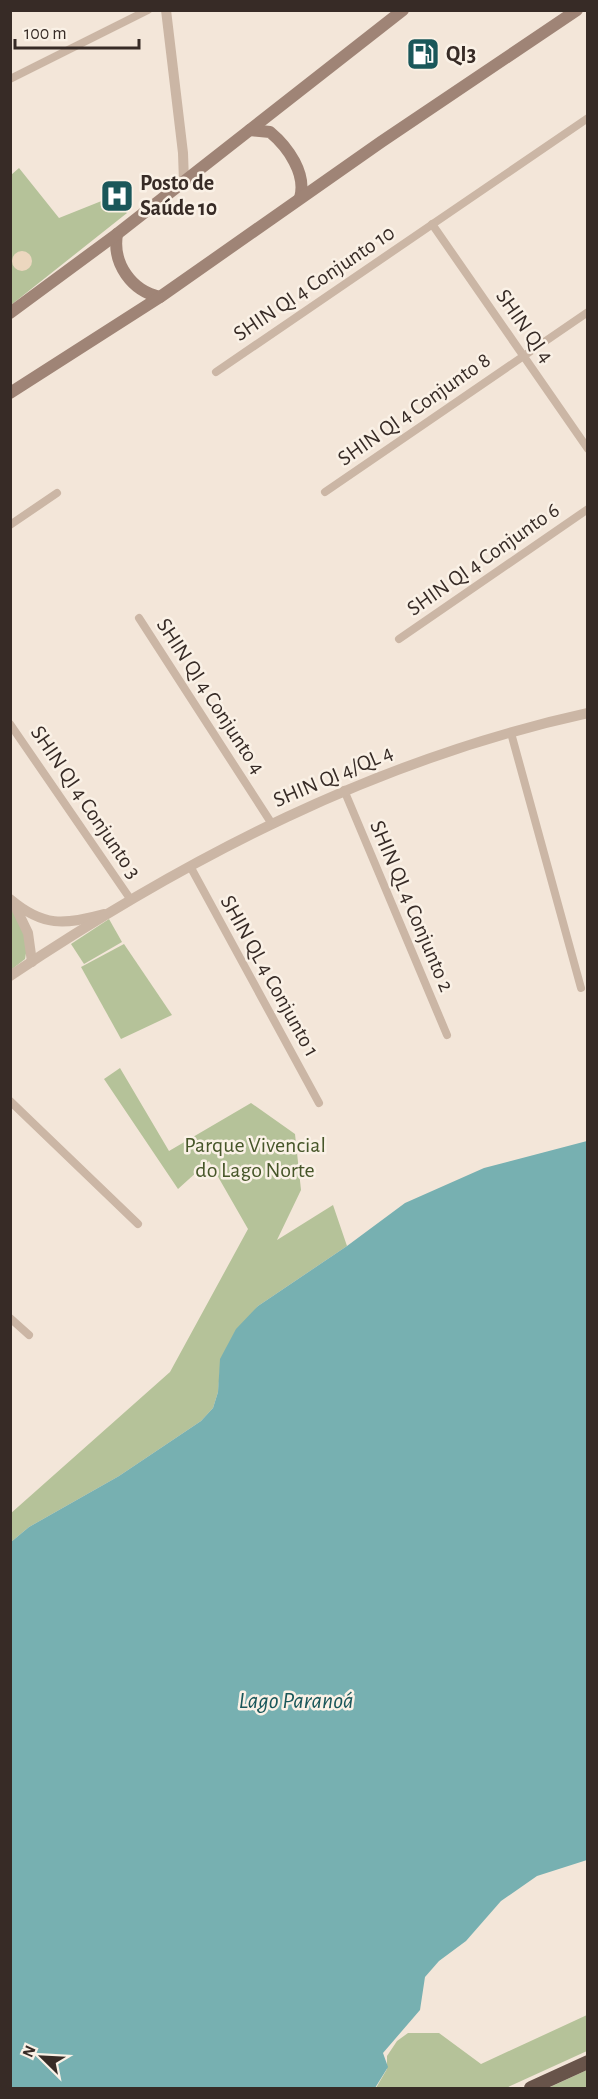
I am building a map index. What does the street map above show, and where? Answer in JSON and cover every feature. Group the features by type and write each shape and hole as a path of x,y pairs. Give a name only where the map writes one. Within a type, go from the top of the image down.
{"highway":[{"path":"531,2088 588,2062"}],"main road":[{"path":"10,313 117,234 402,10"},
{"path":"10,393 160,297 300,198 577,10"},
{"path":"250,130 270,132 286,151 302,178 300,198"},
{"path":"117,234 117,256 128,277 138,289 160,297"}],"street":[{"path":"10,79 148,10"},
{"path":"166,10 183,153 184,182"},
{"name":"SHIN QI 4 Conjunto 10","path":"216,372 588,118"},
{"path":"183,153 200,169"},
{"name":"SHIN QI 4","path":"432,224 588,449"},
{"name":"SHIN QI 4 Conjunto 8","path":"324,492 588,312"},
{"path":"10,525 57,493"},
{"name":"SHIN QI 4 Conjunto 6","path":"399,639 588,509"},
{"name":"SHIN QI 4 Conjunto 4","path":"139,618 272,824"},
{"name":"SHIN QI 4/QL 4","path":"10,976 110,912 190,866 344,790 429,757 588,713"},
{"name":"SHIN QI 4 Conjunto 3","path":"10,724 131,900"},
{"path":"511,733 581,987"},
{"name":"SHIN QL 4 Conjunto 2","path":"344,790 447,1035"},
{"name":"SHIN QL 4 Conjunto 1","path":"190,866 319,1103"},
{"path":"11,900 28,933 32,962"},
{"name":"SHIN QI 4/QL 4","path":"11,900 35,917 57,923 110,912"},
{"path":"10,1101 138,1224"},
{"path":"10,1318 29,1335"}],"green space":[{"path":"19,168 59,218 109,198 127,213 11,305 11,175"},
{"path":"11,907 28,942 25,959 11,970"},
{"path":"109,919 122,942 84,964 71,944"},
{"path":"124,944 172,1015 121,1039 81,967"},
{"name":"Parque Vivencial do Lago Norte","path":"120,1068 169,1151 251,1103 295,1134 301,1190 277,1240 333,1205 347,1246 258,1306 221,1359 218,1392 213,1408 201,1421 119,1476 29,1527 11,1542 10,1514 170,1372 248,1229 209,1161 178,1189 104,1079"},
{"path":"587,2015 587,2051 506,2088 376,2088 387,2069 387,2056 397,2041 408,2033 439,2033 481,2064"},
{"path":"587,2070 587,2088 548,2088"}],"shaded area":[{"path":"22,251 29,254 32,261 29,268 22,271 15,268 12,261 15,254"}],"water":[{"name":"Lago Paranoá","path":"587,1141 587,1860 537,1876 501,1901 466,1941 439,1961 425,1977 420,2010 383,2053 388,2067 375,2088 11,2088 11,1542 29,1527 119,1476 201,1421 213,1408 218,1392 220,1359 236,1329 258,1306 347,1246 405,1203 484,1168"}],"place":[{"name":"QI3","path":"423,54"},
{"name":"Posto de Saúde 10","path":"117,196"}]}
